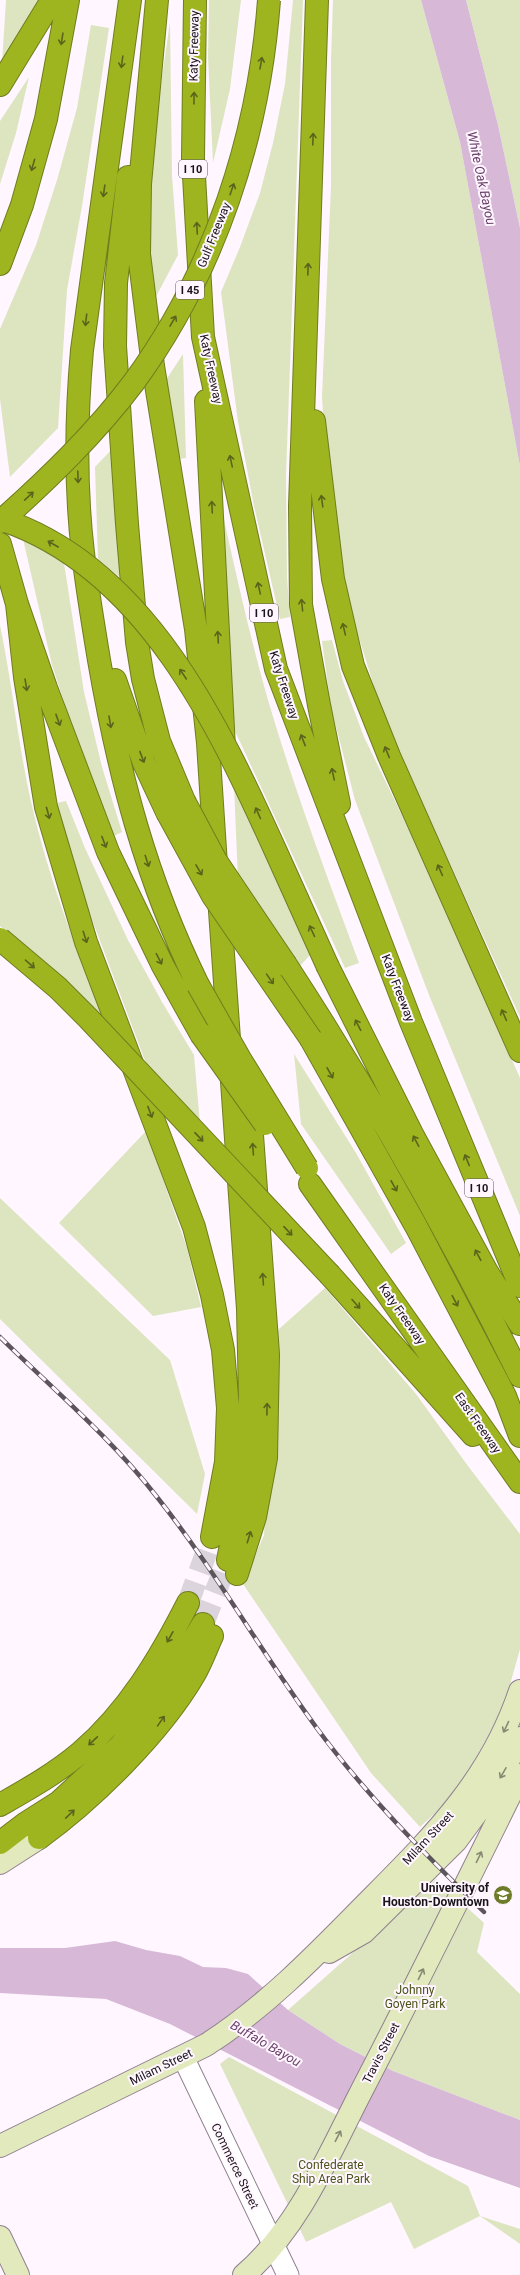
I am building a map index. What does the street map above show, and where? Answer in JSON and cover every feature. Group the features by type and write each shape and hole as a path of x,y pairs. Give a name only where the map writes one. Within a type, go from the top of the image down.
{"highway":[{"path":"0,85 52,0"},
{"path":"0,264 22,205 46,119 68,0"},
{"path":"130,0 90,287 77,405 79,502 90,601 112,731 134,821 153,881 174,936 198,985 308,1176"},
{"name":"Katy Freeway","path":"195,0 193,158 203,337 276,669 438,1089 520,1286"},
{"name":"Gulf Freeway","path":"0,521 62,464 114,407 150,358 187,296 220,224 237,172 255,98 269,0"},
{"path":"317,0 300,506 301,605 319,705 357,881"},
{"path":"157,3 140,184 139,254 153,366 196,629 208,743 248,1309 250,1398 246,1472 233,1567 255,1517 266,1458 268,1354 229,842 203,337"},
{"path":"157,3 134,132 121,224 116,283 115,346 125,508 137,642 146,693 175,806 214,896 311,1039 446,1283 505,1396 520,1436"},
{"path":"307,308 312,399 321,490 333,579 353,666 389,756 520,1051"},
{"path":"0,521 31,532 57,547 99,576 128,602 155,634 198,697 234,762 328,967 412,1134 487,1272 516,1318"},
{"path":"0,544 17,604 61,729 108,852 163,966 201,1034 252,1108 308,1176"},
{"path":"90,601 126,716 144,763 216,861 286,965 358,1079 391,1136 520,1376"},
{"path":"17,604 25,677 48,814 86,942 194,1227 212,1295 223,1350 228,1408 226,1462 212,1537"},
{"path":"0,939 58,988 88,1018 330,1275 433,1392 520,1487"},
{"name":"Katy Freeway","path":"308,1176 358,1253 436,1363"},
{"name":"East Freeway","path":"436,1363 520,1482"},
{"path":"0,1805 59,1769 104,1730 145,1679 188,1602"},
{"path":"0,1830 32,1830 64,1820 130,1757 157,1728 194,1675 208,1630"}],"main road":[{"name":"Milam Street","path":"0,2146 183,2057 231,2029 307,1965 457,1808 496,1748 520,1691"},
{"name":"Milam Street","path":"307,1965 364,1932 456,1841 492,1792 520,1738"},
{"name":"Travis Street","path":"244,2275 274,2246 321,2170 404,2009 520,1775"},
{"path":"3,1855 32,1830"},
{"path":"0,2238 18,2275"}],"street":[{"name":"Commerce Street","path":"183,2057 288,2275"}],"green space":[{"path":"6,0 39,0 2,63"},
{"path":"209,0 241,0 230,89 213,163 208,56"},
{"path":"293,0 303,0 286,476 287,578 290,617 280,619 254,506 238,422 221,292 260,193 273,143 285,84"},
{"path":"333,0 421,0 460,142 520,466 520,1017 384,719 349,605 332,527 322,397 331,186 331,60"},
{"path":"466,0 520,0 520,228 498,125"},
{"path":"170,22 172,176 178,255 150,308 147,181"},
{"path":"91,25 109,28 82,206 67,290 58,428 10,477 0,399 0,329 36,245 57,180 77,108"},
{"path":"29,77 16,133 0,184 0,121"},
{"path":"183,354 186,458 179,459 164,383"},
{"path":"112,449 122,579 98,559 95,467"},
{"path":"215,480 246,618 268,700 300,799 359,963 345,968 228,716"},
{"path":"23,539 64,563 84,692 102,767 122,832 114,836 80,750 52,665"},
{"path":"0,625 26,780 38,830 63,913 104,1021 0,926"},
{"path":"332,640 343,681 364,737 413,838 520,1078 520,1216 429,995 355,800 331,707 322,641"},
{"path":"234,786 312,953 298,968 238,880"},
{"path":"66,801 85,848 128,940 162,1002 194,1055 200,1124 147,1066 75,874 57,803"},
{"path":"294,1054 356,1153 406,1243 391,1254 301,1124"},
{"path":"146,1131 187,1248 201,1307 153,1316 59,1223"},
{"path":"0,1198 170,1360 205,1474 197,1514 0,1319"},
{"path":"325,1288 416,1394 520,1534 520,1649 504,1706 457,1793 420,1827 371,1773 243,1584 264,1535 274,1344 279,1329"},
{"name":"Johnny Goyen Park","path":"436,1879 484,1923 477,1952 520,1994 520,2120 393,2071 340,2044 288,2010"},
{"name":"Confederate Ship Area Park","path":"229,2057 468,2186 480,2216 414,2249 391,2202 306,2242 220,2064"},
{"path":"480,2216 520,2229 520,2244"}],"water":[{"name":"White Oak Bayou","path":"421,0 466,0 498,125 520,228 520,466 460,142"},
{"name":"Buffalo Bayou","path":"115,1941 146,1950 180,1956 203,1967 226,1968 248,1974 288,2010 340,2044 393,2071 520,2120 520,2188 429,2156 170,2024 106,1999 0,1993 0,1948 65,1948"}],"tunnel":[{"path":"188,1603 212,1537"},
{"path":"203,1624 228,1560"}],"railway":[{"path":"0,1337 81,1414 121,1454 139,1475 199,1553 276,1670 335,1752 375,1800 484,1912"}],"place":[{"name":"University of Houston-Downtown","path":"503,1895"}]}
